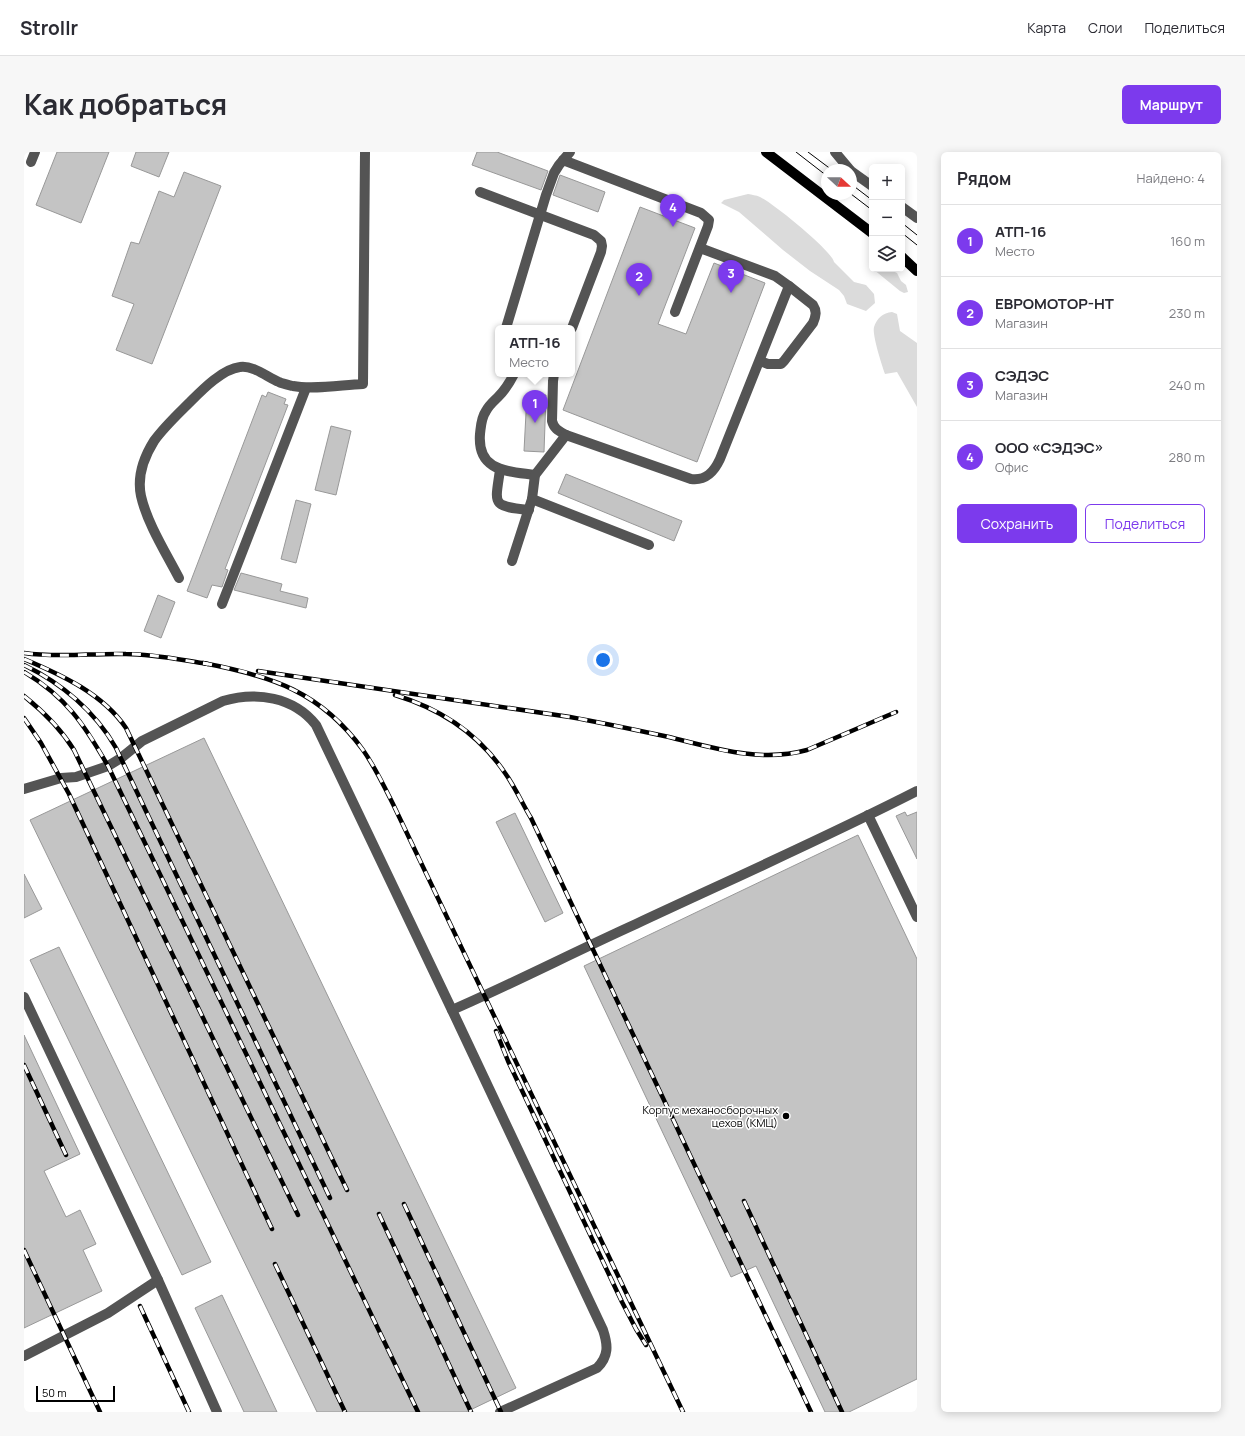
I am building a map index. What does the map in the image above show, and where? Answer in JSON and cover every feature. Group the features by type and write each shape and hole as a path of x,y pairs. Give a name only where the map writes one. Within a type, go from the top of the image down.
{"main road":[{"path":"766,152 869,231"},
{"path":"905,260 917,271"}],"lane":[{"path":"31,162 35,152"},
{"path":"179,578 153,527 141,495 140,482 142,469 154,441 163,430 212,382 235,368 242,366 249,367 280,382 306,388 363,384 365,152"},
{"path":"507,325 540,214 554,173 570,152"},
{"path":"835,152 845,164"},
{"path":"563,160 701,213 709,220 700,248 675,312"},
{"path":"857,175 869,184"},
{"path":"480,192 594,235 601,241 601,252 573,325"},
{"path":"905,209 917,218"},
{"path":"700,248 775,276 815,308 813,323 781,364 768,364 760,361"},
{"path":"554,377 552,421 554,427 566,435 691,480 697,480 709,476 715,469 720,459 760,361 788,286"},
{"path":"512,377 504,391 486,411 482,419 479,441 481,450 490,465 500,470 535,475"},
{"path":"222,604 306,388"},
{"path":"512,562 532,499 535,475 566,435"},
{"path":"500,470 497,496 498,502 501,506 528,510"},
{"path":"532,499 649,545"},
{"path":"24,789 56,779 76,777 108,766 121,758 142,741 223,701 234,698 269,697 292,705 310,718 321,734 603,1330 607,1349 606,1357 603,1363 597,1368 500,1412"},
{"path":"452,1010 917,791"},
{"path":"868,815 917,917"},
{"path":"24,997 158,1280 217,1412"},
{"path":"24,1356 108,1313 158,1280"}],"shaded area":[{"path":"748,194 758,196 767,201 789,217 831,256 834,262 854,282 866,285 874,294 875,303 866,311 847,304 844,296 839,290 810,271 783,250 739,212 721,203 724,200"},
{"path":"877,272 897,273 901,281 906,285 908,292 904,293"},
{"path":"892,312 897,314 900,331 917,343 917,407 897,372 885,374 874,336 874,327 877,321 881,316"}],"building":[{"path":"57,152 109,152 81,223 36,205"},
{"path":"136,152 169,152 159,177 131,166"},
{"path":"477,152 497,152 548,171 541,190 472,165"},
{"path":"184,172 221,186 152,364 116,350 134,304 112,296 131,242 139,244 159,191 174,197"},
{"path":"560,175 605,192 598,212 553,195"},
{"path":"640,207 695,228 658,324 686,334 714,263 765,283 697,462 563,410"},
{"path":"268,392 286,399 284,404 288,405 225,569 228,570 222,587 212,585 207,598 187,591 262,395 266,397"},
{"path":"527,394 546,395 544,452 524,451"},
{"path":"331,426 351,431 336,495 315,490"},
{"path":"566,474 682,521 674,541 558,493"},
{"path":"296,500 311,504 296,563 281,559"},
{"path":"241,573 282,584 280,591 308,598 306,608 234,590"},
{"path":"158,595 175,602 161,638 144,631"},
{"path":"204,738 516,1388 466,1412 317,1412 30,820"},
{"path":"905,812 907,816 917,812 917,859 896,816"},
{"path":"515,813 563,913 545,922 496,822"},
{"name":"Корпус механосборочных цехов (КМЦ)","path":"858,835 917,959 917,1379 849,1412 825,1412 756,1266 731,1277 584,966"},
{"path":"24,874 42,909 24,918"},
{"path":"59,947 211,1262 182,1275 30,960"},
{"path":"24,1035 80,1154 44,1171 66,1217 80,1210 96,1244 83,1250 102,1291 24,1328"},
{"path":"222,1295 277,1412 244,1412 195,1308"}],"tram line":[{"path":"796,152 821,171"},
{"path":"808,152 824,164"},
{"path":"857,189 869,198"},
{"path":"857,199 869,208"},
{"path":"905,225 917,235"},
{"path":"905,235 917,245"}],"railway":[{"path":"24,653 50,655 136,654 208,664"},
{"path":"24,659 67,679 94,695 117,716 126,728 347,1190"},
{"path":"203,663 228,668 273,681 312,700 347,730 367,756 393,804 683,1412"},
{"path":"24,665 51,680 76,699 98,722 116,748 330,1198"},
{"path":"258,671 570,717 720,749 755,754 789,754 807,750 896,712"},
{"path":"24,672 39,681 51,691 73,713 91,737 108,766 418,1412"},
{"path":"395,695 428,707 457,724 483,746 512,784 531,818 811,1412"},
{"path":"24,696 52,721 74,750 298,1215"},
{"path":"24,718 41,743 69,794 272,1229"},
{"path":"496,1031 508,1061 622,1302 646,1345"},
{"path":"24,1065 66,1155"},
{"path":"744,1201 842,1412"},
{"path":"404,1204 501,1412"},
{"path":"379,1214 471,1412"},
{"path":"24,1250 100,1412"},
{"path":"275,1264 345,1412"},
{"path":"140,1306 189,1412"}],"place":[{"name":"ООО «СЭДЭС»","path":"673,227"},
{"name":"СЭДЭС","path":"731,293"},
{"name":"ЕВРОМОТОР-НТ","path":"639,296"},
{"name":"АТП-16","path":"535,423"},
{"name":"Корпус механосборочных цехов (КМЦ)","path":"786,1116"}]}
